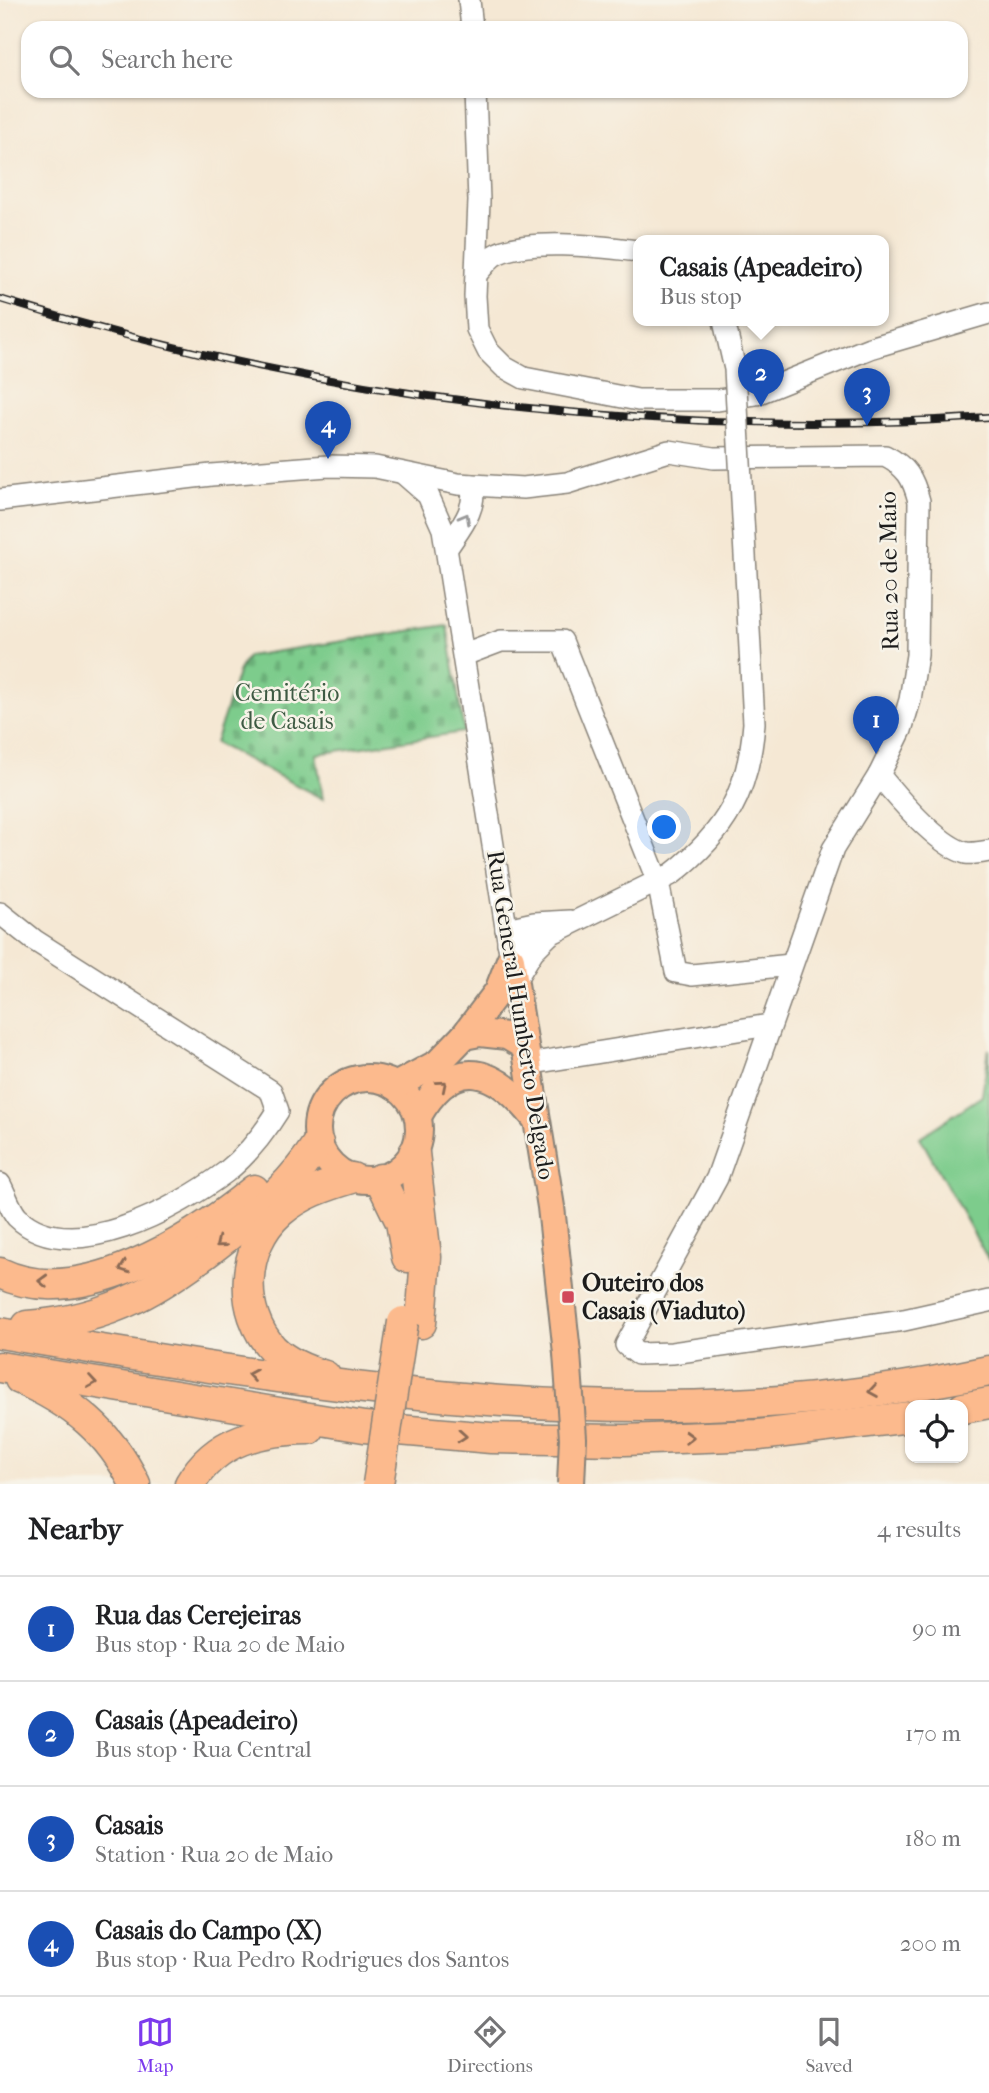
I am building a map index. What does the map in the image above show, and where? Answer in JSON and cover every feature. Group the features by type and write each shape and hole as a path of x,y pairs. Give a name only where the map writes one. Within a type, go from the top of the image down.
{"highway":[{"path":"0,1273 37,1282 77,1281 107,1275 152,1258 189,1238 237,1203 318,1136"},
{"path":"0,1327 57,1324 90,1317 155,1290 184,1271 286,1188 318,1136"},
{"path":"378,1484 426,1257 414,1153"},
{"path":"369,1391 319,1375 274,1349 251,1308 248,1280 253,1254 277,1214 298,1198 318,1189 366,1179 396,1208 405,1238 407,1288 412,1322 398,1484"},
{"path":"0,1333 255,1376 369,1391 551,1406 685,1407 818,1399 989,1371"},
{"path":"0,1369 364,1427 491,1438 625,1440 759,1435 905,1418"},
{"path":"0,1369 47,1391 79,1411 104,1433 123,1459 135,1484"},
{"path":"968,1407 989,1403"},
{"path":"190,1484 199,1468 219,1449 247,1436 282,1430 364,1427"}],"main road":[{"path":"395,1086 438,1063 464,1036 498,991 510,953"},
{"name":"Rua General Humberto Delgado","path":"510,953 551,1207 567,1353 573,1437 571,1484"},
{"path":"464,1036 480,1033 507,1036 526,1055 478,1074"},
{"path":"418,1116 443,1082 466,1073 478,1074 498,1083 520,1099 536,1118"},
{"path":"365,1078 381,1080 395,1086 405,1094 418,1116 420,1129 414,1153 400,1169 366,1179 337,1170 326,1158 318,1136 319,1114 326,1100 343,1085 365,1078"}],"street":[{"path":"469,0 470,21"},
{"path":"475,98 479,201 475,296 477,329 488,351 504,368 524,378 638,400 705,401 755,394 870,348 989,313"},
{"path":"478,272 493,256 533,247 633,251"},
{"path":"510,953 547,928 573,921 665,878 714,837 732,811 753,745 754,710 735,369 725,326"},
{"name":"Rua 20 de Maio","path":"0,500 211,475 328,466 375,467 465,485 523,488 567,484 669,451 714,458 885,456 901,464 913,478 919,502 918,655 910,700 901,730 878,775 833,849 717,1178 631,1332 626,1347 638,1354 672,1353 904,1320 989,1301"},
{"name":"Rua General Humberto Delgado","path":"402,473 428,495 445,539 510,953"},
{"path":"445,539 469,514 473,499 465,485"},
{"path":"464,655 501,641 562,640 665,878 676,972 692,975 791,965"},
{"path":"878,775 935,834 966,853 989,851"},
{"path":"501,894 547,928"},
{"path":"0,913 34,940 271,1091 278,1111 267,1128 227,1171 158,1213 102,1235 52,1236 17,1216 0,1184"},
{"path":"510,953 533,951 547,928"},
{"path":"526,1055 769,1026"}],"green space":[{"name":"Cemitério de Casais","path":"447,625 464,732 316,754 323,799 215,743 239,670 248,656"},
{"path":"989,1049 989,1261 920,1137 982,1096"}],"railway":[{"path":"0,299 120,334 242,363 365,386 489,404 614,416 739,422 864,422 989,417"}],"place":[{"name":"Casais (Apeadeiro)","path":"761,407"},
{"name":"Casais","path":"867,426"},
{"name":"Casais do Campo (X)","path":"328,459"},
{"name":"Rua das Cerejeiras","path":"876,754"},
{"name":"Outeiro dos Casais (Viaduto)","path":"568,1297"}]}
